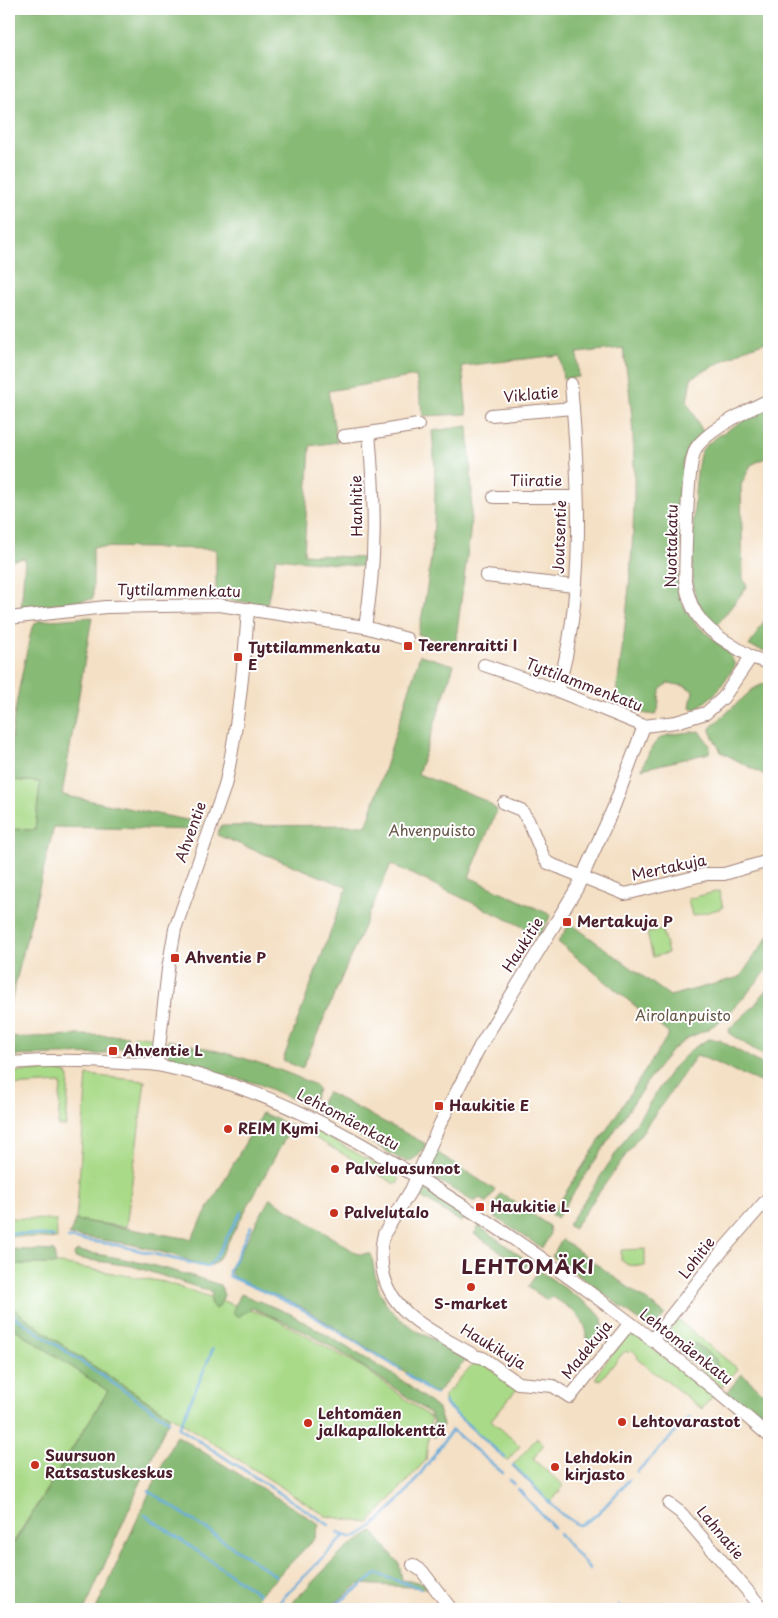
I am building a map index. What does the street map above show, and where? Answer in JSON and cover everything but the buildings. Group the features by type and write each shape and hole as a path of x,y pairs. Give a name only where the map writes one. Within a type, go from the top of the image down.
{"street":[{"name":"Joutsentie","path":"557,691 567,649 574,586 577,497 571,384"},
{"name":"Nuottakatu","path":"769,400 738,415 697,446 693,455 690,483 684,580 687,598 696,616 715,634 751,657 769,663"},
{"name":"Viklatie","path":"491,415 573,408"},
{"path":"344,436 418,425"},
{"name":"Hanhitie","path":"365,627 375,540 375,499 369,433"},
{"name":"Tiiratie","path":"494,497 577,497"},
{"path":"486,576 574,586"},
{"name":"Tyttilammenkatu","path":"9,618 106,607 146,605 219,606 365,627 407,639"},
{"name":"Ahventie","path":"157,1065 166,978 175,929 226,786 231,762 241,698 248,609"},
{"path":"644,726 676,722 706,713 723,698 751,657"},
{"name":"Tyttilammenkatu","path":"484,665 557,691 644,726"},
{"name":"Haukitie","path":"417,1177 443,1117 480,1046 560,918 583,877 644,726"},
{"name":"Mertakuja","path":"504,803 521,810 528,820 544,858 548,863 625,894 707,874 724,874 765,862"},
{"name":"Lehtomäenkatu","path":"9,1063 81,1060 157,1065 219,1080 278,1101 338,1131 417,1177 546,1261 717,1391 769,1436"},
{"name":"Haukikuja","path":"417,1177 382,1242 383,1270 390,1292 398,1306 415,1320 483,1358 518,1383 553,1386 570,1397"},
{"name":"Lohitie","path":"652,1340 722,1251 769,1197"},
{"name":"Madekuja","path":"570,1397 630,1323"},
{"name":"Lahnatie","path":"669,1504 681,1512 763,1609"},
{"path":"413,1565 422,1572 451,1609"}],"green space":[{"path":"9,9 581,9 588,14 599,9 769,9 769,341 746,349 691,378 687,402 703,432 690,445 683,462 678,594 688,614 698,626 730,653 735,666 716,693 696,709 690,707 693,691 685,686 668,683 660,690 658,710 655,715 641,713 615,701 631,569 634,480 633,436 623,348 577,353 579,377 563,379 560,355 462,366 467,414 423,416 416,376 328,391 337,442 310,446 304,554 363,558 367,567 276,558 267,605 216,598 216,549 93,547 93,599 21,609 25,558 9,561"},
{"path":"769,407 769,456 751,465 741,485 743,578 747,587 717,625 700,606 694,591 692,563 699,459 702,450 714,439"},
{"path":"468,426 472,491 470,534 455,646 418,634 431,559 435,508 432,431"},
{"path":"769,613 769,644 765,651 749,646"},
{"path":"92,617 62,795 202,823 199,830 54,827 9,1010 9,829 35,830 40,782 9,780 13,722 32,627 38,621"},
{"name":"Ahvenpuisto","path":"420,655 454,665 418,774 486,801 497,810 469,877 551,915 540,935 391,864 302,1069 283,1060 347,887 217,835 220,826 367,825"},
{"path":"765,683 769,685 769,777 721,752 710,731 710,728 753,689"},
{"path":"700,731 710,746 709,753 642,769 652,747 662,737"},
{"path":"9,780 40,782 35,830 9,829"},
{"path":"719,891 723,908 692,916 688,899"},
{"name":"Airolanpuisto","path":"570,923 670,996 740,977 769,935 769,967 726,1017 708,1029 688,1038 672,1050 647,1082 557,1218 551,1215 669,1034 558,942"},
{"path":"662,930 668,953 653,957 647,933"},
{"name":"Airolanpuisto","path":"769,987 769,1059 730,1034 729,1029 753,1007"},
{"path":"78,1035 128,1036 125,1048 107,1048 106,1054 9,1056 9,1038"},
{"path":"134,1035 155,1038 150,1052 146,1055 130,1054"},
{"name":"Airolanpuisto","path":"708,1039 719,1040 769,1068 769,1086 697,1055 573,1229 568,1225 672,1069 692,1049"},
{"path":"168,1040 206,1048 280,1070 315,1085 318,1090 310,1107 259,1084 180,1064 172,1060 168,1055"},
{"path":"56,1070 66,1073 69,1078 66,1126 58,1126 61,1083 9,1086 9,1072"},
{"path":"87,1075 145,1081 126,1227 76,1220"},
{"path":"327,1092 426,1144 419,1155 410,1161 400,1159 316,1111"},
{"path":"262,1113 292,1126 218,1260 212,1265 203,1266 173,1255 130,1244 69,1235 76,1220 191,1239"},
{"path":"308,1126 395,1175 399,1179 398,1183 395,1184 305,1132"},
{"path":"435,1151 495,1190 487,1203 480,1198 474,1202 432,1177 429,1168"},
{"path":"423,1188 468,1217 461,1222 418,1195"},
{"path":"501,1193 548,1225 550,1234 542,1248 495,1217 496,1212 492,1209"},
{"path":"270,1198 358,1254 371,1254 380,1292 394,1314 405,1323 465,1356 466,1360 438,1392 432,1393 404,1371 302,1307 237,1280 231,1274 232,1266"},
{"path":"9,1218 56,1220 57,1239 9,1236"},
{"path":"479,1226 529,1262 525,1268 474,1234"},
{"path":"562,1239 665,1314 656,1326 647,1326 552,1256"},
{"path":"9,1249 54,1251 56,1264 16,1264 9,1280"},
{"path":"645,1249 645,1266 628,1265 621,1260 621,1250"},
{"path":"77,1251 113,1257 185,1274 220,1285 224,1295 219,1307 215,1309 210,1303 212,1292 132,1266 75,1258 74,1254"},
{"path":"16,1264 61,1264 164,1282 272,1317 364,1368 431,1418 426,1460 369,1523 326,1516 72,1352 9,1305 9,1280"},
{"path":"539,1270 594,1309 602,1318 604,1337 598,1346 587,1339 581,1319 571,1309 553,1297 547,1300 528,1287"},
{"path":"241,1294 291,1314 399,1378 438,1409 443,1425 434,1438 430,1432 434,1422 429,1413 344,1354 299,1329 252,1308 238,1317 232,1312"},
{"path":"9,1305 72,1352 170,1416 85,1609 9,1609 9,1540 14,1543 108,1391 9,1325"},
{"path":"678,1320 738,1369 722,1387 668,1343 669,1331"},
{"name":"Suursuon Ratsastuskeskus","path":"9,1325 108,1391 13,1543 9,1540"},
{"path":"630,1336 639,1338 713,1396 702,1409 654,1373 637,1358 638,1356 632,1350 629,1353 625,1351 600,1380 596,1378 599,1371 625,1338"},
{"path":"695,1343 715,1358 718,1367 715,1368 709,1363 704,1364 690,1354 689,1349"},
{"path":"482,1362 517,1389 491,1420 520,1446 507,1461 444,1404 444,1396 473,1364"},
{"path":"742,1374 769,1398 769,1429 727,1392"},
{"path":"176,1435 319,1524 315,1538 246,1609 96,1609"},
{"path":"537,1438 544,1444 533,1459 564,1486 550,1503 512,1466"},
{"path":"373,1532 399,1563 402,1580 424,1583 427,1588 359,1584 327,1609 286,1609 345,1549"}],"waterway":[{"path":"68,1238 117,1245 207,1267 216,1257 241,1212"},
{"path":"251,1226 229,1271 229,1276 300,1308 401,1370"},
{"path":"9,1233 53,1236"},
{"path":"9,1313 169,1421"},
{"path":"213,1349 179,1428 329,1525"},
{"path":"407,1374 430,1392 436,1394"},
{"path":"445,1401 447,1406 505,1458"},
{"path":"637,1472 690,1417"},
{"path":"338,1532 352,1538 366,1531 380,1520 407,1491 452,1430 503,1473"},
{"path":"513,1465 560,1513 578,1525 591,1519 598,1513 629,1480"},
{"path":"509,1480 514,1484"},
{"path":"518,1489 554,1528"},
{"path":"149,1491 276,1576"},
{"path":"145,1515 259,1594"},
{"path":"559,1534 590,1569"},
{"path":"272,1609 344,1536"},
{"path":"330,1609 377,1574 420,1588"},
{"path":"619,1605 622,1609"}],"place":[{"name":"Teerenraitti I","path":"408,646"},
{"name":"Tyttilammenkatu E","path":"238,657"},
{"name":"Mertakuja P","path":"567,922"},
{"name":"Ahventie P","path":"175,958"},
{"name":"Ahventie L","path":"113,1051"},
{"name":"Haukitie E","path":"439,1106"},
{"name":"REIM Kymi","path":"228,1129"},
{"name":"Palveluasunnot","path":"335,1169"},
{"name":"Haukitie L","path":"480,1207"},
{"name":"Palvelutalo","path":"334,1213"},
{"name":"S-market","path":"471,1287"},
{"name":"Lehtovarastot","path":"622,1422"},
{"name":"Lehtomäen jalkapallokenttä","path":"308,1423"},
{"name":"Suursuon Ratsastuskeskus","path":"35,1465"},
{"name":"Lehdokin kirjasto","path":"555,1467"}],"district":[{"name":"LEHTOMÄKI","path":"528,1267"}]}
